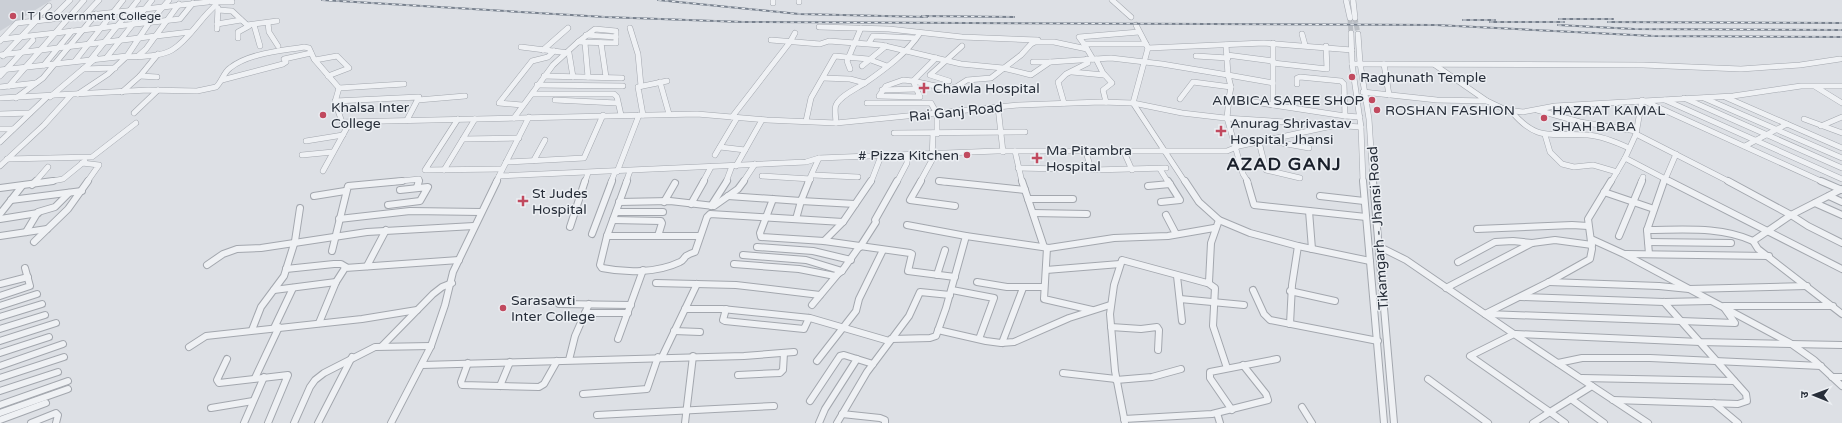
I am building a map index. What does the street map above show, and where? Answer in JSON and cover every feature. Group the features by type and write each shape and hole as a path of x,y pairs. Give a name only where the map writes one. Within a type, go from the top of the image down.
{"street":[{"path":"51,19 70,0"},
{"path":"9,86 84,0"},
{"path":"85,15 99,0"},
{"path":"75,61 123,0"},
{"path":"0,142 30,113 93,59 104,42 138,0"},
{"path":"107,57 135,24 152,0"},
{"path":"0,166 74,95 115,68 127,56 150,23 169,0"},
{"path":"1112,0 1131,17"},
{"path":"1346,0 1350,18"},
{"path":"1353,0 1355,18"},
{"path":"1,40 17,23 114,13 164,5 208,1 215,4 232,2"},
{"path":"1,40 182,19 193,3"},
{"path":"138,56 179,4"},
{"path":"215,4 218,10 217,26 241,20"},
{"path":"0,70 107,57 138,56 167,52 177,47 215,4"},
{"path":"1,56 50,6"},
{"path":"218,10 232,11 246,25 277,21"},
{"path":"16,98 43,78 96,14"},
{"path":"268,23 269,32 278,46"},
{"path":"238,38 238,32 251,25"},
{"path":"251,25 260,46"},
{"path":"1136,25 1147,46 1146,62 1133,103 1164,152 1199,202 1219,220 1250,233 1298,246 1370,261"},
{"path":"819,27 920,32 962,37 1028,39 1085,46 1273,43 1326,46 1352,50 1355,91 1361,127 1364,201 1386,422"},
{"path":"543,50 568,28"},
{"path":"592,234 616,172 641,115 638,87 641,86 638,54 630,28"},
{"path":"850,69 847,62 861,28"},
{"path":"514,118 552,65 567,52 578,42 586,35 594,29 615,30 616,44 578,42"},
{"path":"44,65 72,31"},
{"path":"1,56 20,52 190,32"},
{"path":"836,123 835,106 837,102 865,83 905,51 920,32"},
{"path":"1106,102 1103,90 1112,83 1092,59 1079,37 1139,32"},
{"path":"715,155 734,118 795,33"},
{"name":"Tikamgarh - Jhansi Road","path":"1352,50 1354,33 1366,92 1369,118 1375,206 1380,247 1394,423"},
{"path":"1302,34 1305,45"},
{"path":"869,43 872,36 916,38"},
{"path":"0,76 20,52 33,40"},
{"path":"771,40 820,44 827,41 869,43 968,65 1003,68 1031,75 1050,62"},
{"path":"913,81 920,97 879,96 882,90 894,82 913,81 924,82 937,88 953,88 968,80 992,78 1023,54 1028,45 1041,41"},
{"path":"585,43 588,77"},
{"path":"601,43 606,77"},
{"path":"1273,43 1273,105"},
{"path":"1226,44 1228,75 1231,87 1227,118 1243,174 1247,179 1254,205 1366,217"},
{"path":"862,66 886,46"},
{"path":"949,81 930,76 945,60 962,46"},
{"path":"1196,56 1227,56 1327,69 1326,46"},
{"path":"0,98 48,97 158,90 203,91 219,85 229,68 248,60 304,47 309,48 315,60 339,88"},
{"path":"521,47 567,52 570,54 573,77"},
{"path":"522,105 499,103 532,61 548,57 554,51"},
{"path":"222,80 283,64 286,62 284,59 311,52"},
{"path":"122,92 140,76 158,54"},
{"path":"315,60 337,56 349,68 328,76"},
{"path":"806,121 811,98 835,56 868,60 887,66"},
{"path":"913,81 936,58"},
{"path":"1033,62 1111,58 1146,62 1273,83"},
{"path":"1064,103 1058,82 1092,59"},
{"path":"1352,64 1643,65 1735,69 1781,67 1840,59"},
{"path":"1384,64 1389,96"},
{"path":"1435,65 1495,106 1512,112 1574,104 1723,96 1791,87 1842,86"},
{"path":"83,69 115,68"},
{"path":"1071,72 1104,75"},
{"path":"140,76 157,77"},
{"path":"544,76 622,78"},
{"path":"1297,84 1297,78 1300,76 1341,81 1344,84 1345,116"},
{"path":"823,78 850,79 865,83"},
{"path":"641,86 667,81"},
{"path":"660,82 669,114"},
{"path":"1180,99 1193,82 1231,87"},
{"path":"0,87 37,83"},
{"path":"339,88 404,84"},
{"path":"537,86 623,86"},
{"path":"1814,86 1842,103"},
{"path":"323,171 350,122 341,121 335,101 339,88"},
{"path":"882,90 916,89"},
{"path":"134,113 158,90"},
{"path":"1355,91 1389,96 1437,100 1487,101"},
{"path":"532,94 614,94 617,97 617,103 621,115"},
{"path":"418,100 465,96"},
{"path":"1723,96 1842,148"},
{"path":"335,101 419,97 418,100"},
{"path":"1700,97 1842,158"},
{"path":"1229,98 1360,117"},
{"path":"1682,98 1842,168"},
{"path":"1663,99 1842,180"},
{"path":"407,120 418,100"},
{"path":"555,100 617,103"},
{"path":"1485,314 1549,282 1590,259 1592,254 1588,218 1617,172 1629,148 1636,132 1642,100"},
{"path":"1642,100 1842,189"},
{"path":"867,103 928,102 933,104 937,114 933,154 930,164 910,200 955,206"},
{"name":"Rai Ganj Road","path":"350,122 697,114 762,120 836,123 998,107 1106,102 1133,103 1182,113 1227,118 1361,127"},
{"path":"1528,110 1546,106"},
{"path":"998,107 1002,132 1003,152"},
{"path":"1536,110 1580,122 1636,132 1842,243"},
{"path":"1512,112 1528,130 1546,135 1598,136 1629,148"},
{"path":"0,114 30,113"},
{"path":"506,162 584,158 603,115"},
{"path":"391,422 431,346 452,283 453,272 500,173 530,117"},
{"path":"458,119 424,170 500,173 588,173 806,162 819,158 933,154 1003,152 1227,151 1266,140 1336,125"},
{"path":"444,170 475,119"},
{"path":"1804,119 1842,133"},
{"path":"1821,126 1840,119"},
{"path":"712,206 762,120"},
{"path":"0,188 32,185 63,179 136,123"},
{"path":"1744,146 1787,124"},
{"path":"0,129 13,129"},
{"path":"894,133 935,134 1025,132"},
{"path":"306,141 343,135"},
{"path":"1546,135 1550,152 1565,166 1574,167 1595,165 1617,172"},
{"path":"463,139 519,138"},
{"path":"534,160 545,140"},
{"path":"1266,140 1310,148"},
{"path":"1259,142 1266,170 1300,178"},
{"path":"720,147 745,150"},
{"path":"302,155 333,152"},
{"path":"1015,152 1018,168 1028,200 1046,248 1044,300 1093,310"},
{"path":"1086,152 1092,170 1163,169 1180,200 1161,202"},
{"path":"1124,152 1132,170"},
{"path":"1649,254 1647,230 1665,179 1676,154"},
{"path":"812,305 851,260 876,222 875,220 906,163 907,155"},
{"path":"824,241 842,222 870,183 881,156"},
{"path":"7,159 89,158"},
{"path":"796,219 803,192 812,177 819,158"},
{"path":"1624,158 1842,269"},
{"path":"34,242 68,209 99,165 82,163"},
{"path":"619,202 664,202 712,206 716,205 742,185 755,164"},
{"path":"32,185 48,167"},
{"path":"691,204 711,167"},
{"path":"1018,168 1061,169"},
{"path":"630,171 607,236 600,265 602,268 618,271 643,270 681,262 686,256 695,252 707,216 710,214 842,222"},
{"path":"570,227 588,173"},
{"path":"762,176 858,177"},
{"path":"1618,236 1643,177"},
{"path":"332,251 347,187 352,185 419,179 417,188"},
{"path":"939,182 1025,190"},
{"path":"664,202 675,183"},
{"path":"1148,186 1170,184"},
{"path":"0,214 22,186"},
{"path":"388,205 421,201 428,187 400,190"},
{"path":"1753,241 1791,215 1842,189"},
{"path":"11,200 82,191"},
{"path":"314,196 346,191"},
{"path":"1604,192 1654,209"},
{"path":"0,219 38,213 54,207 69,193"},
{"path":"728,196 855,204"},
{"path":"1320,196 1364,201"},
{"path":"1829,196 1842,202"},
{"path":"773,199 765,217 760,233 761,237 824,241 911,253 908,271 955,277"},
{"path":"1028,200 1073,199"},
{"path":"1815,203 1842,216"},
{"path":"252,330 261,307 282,281 295,241 300,208"},
{"path":"339,219 410,211 481,212"},
{"path":"1309,211 1312,249"},
{"path":"616,212 663,212"},
{"path":"26,232 38,213"},
{"path":"1033,213 1087,214"},
{"path":"1166,215 1176,234"},
{"path":"613,220 661,221 662,223 658,236"},
{"path":"1208,283 1209,246 1214,228 1219,220"},
{"path":"907,225 966,236 1046,248 1114,238 1176,234 1214,228"},
{"path":"1477,229 1567,225 1588,226"},
{"path":"208,265 224,253 233,250 253,249 295,241 386,230 424,227 474,226"},
{"path":"0,236 47,228"},
{"path":"368,266 386,230"},
{"path":"1647,230 1716,230 1740,235 1753,241 1758,249 1808,286 1842,314"},
{"path":"607,236 700,236"},
{"path":"685,309 726,309 809,318 890,340 933,338 936,336 951,292 966,236"},
{"path":"1446,288 1532,243 1559,240 1591,242 1624,254 1790,343 1821,366 1842,386"},
{"path":"1458,262 1495,242 1513,241 1532,243"},
{"path":"1648,242 1731,243"},
{"path":"1290,324 1290,291 1298,246"},
{"path":"757,247 813,251 851,260"},
{"path":"1380,247 1406,260 1648,423"},
{"path":"817,361 856,311 859,299 883,250"},
{"path":"936,275 944,250"},
{"path":"1624,254 1769,256"},
{"path":"743,255 806,260 839,273"},
{"path":"286,269 334,264 341,264 346,267 459,260"},
{"path":"1227,368 1213,326 1216,302 1215,287 1208,283 1177,276 1122,260 1110,305 1116,379 1125,421 1165,420 1217,413 1268,400 1266,394 1243,365"},
{"path":"734,264 839,273"},
{"path":"1046,270 1120,264"},
{"path":"319,323 336,282 342,270 346,267"},
{"path":"0,296 31,284 25,268"},
{"path":"618,339 643,270"},
{"path":"1177,276 1182,321"},
{"path":"0,284 28,277"},
{"path":"1371,279 1382,281"},
{"path":"274,290 336,282"},
{"path":"976,282 1002,287 1044,287"},
{"path":"1549,282 1659,286 1689,289 1808,286"},
{"path":"382,346 438,289 452,283"},
{"path":"656,283 736,285 820,295"},
{"path":"583,394 647,389 660,357 697,284"},
{"path":"255,378 293,288"},
{"path":"1002,343 1023,288"},
{"path":"1254,290 1268,319 1378,341"},
{"path":"1290,291 1335,301"},
{"path":"837,423 873,364 909,316 920,292 951,292 994,298 979,339"},
{"path":"0,306 37,294"},
{"path":"1519,297 1664,302 1712,301"},
{"path":"1180,299 1244,305"},
{"path":"1612,400 1738,404 1747,401 1746,394 1664,302"},
{"path":"0,317 42,304"},
{"path":"559,304 631,305"},
{"path":"569,360 575,336 589,304"},
{"path":"938,330 1002,343 1019,340 1051,325 1110,305"},
{"path":"1723,306 1833,306"},
{"path":"1723,306 1735,323"},
{"path":"726,309 723,319 725,321 804,329 809,318"},
{"path":"189,347 204,337 252,330 362,319 417,310"},
{"path":"585,313 628,313"},
{"path":"1485,314 1753,324"},
{"path":"0,329 45,315"},
{"path":"0,341 56,324"},
{"path":"1111,327 1141,329 1157,327 1159,330 1158,350"},
{"path":"674,331 700,332"},
{"path":"1565,423 1470,356 1514,334 1700,342 1842,345"},
{"path":"0,353 49,337"},
{"path":"0,366 63,344"},
{"path":"294,423 315,380 352,357 368,349 382,346 431,346"},
{"path":"422,365 693,356 744,356 794,352"},
{"path":"738,375 780,372 783,370 784,353"},
{"path":"810,401 839,357 844,355 873,364"},
{"path":"685,423 693,356"},
{"path":"0,378 64,357"},
{"path":"318,423 352,357"},
{"path":"1558,363 1582,358 1612,358 1821,366"},
{"path":"227,359 217,382 223,383 288,375 268,423"},
{"path":"819,423 825,409 856,359"},
{"path":"1232,410 1209,375 1210,372 1277,359"},
{"path":"468,363 461,382 462,385 543,386 557,361"},
{"path":"500,386 510,362"},
{"path":"1063,373 1116,379 1161,376 1181,369"},
{"path":"0,391 58,372"},
{"path":"244,423 264,377"},
{"path":"1832,377 1842,377"},
{"path":"1581,378 1734,381"},
{"path":"1428,380 1488,423"},
{"path":"0,405 68,385 0,413"},
{"path":"1533,423 1592,386"},
{"path":"1571,399 1604,423"},
{"path":"211,408 253,401"},
{"path":"0,420 46,403"},
{"path":"1714,403 1738,423"},
{"path":"597,415 774,406"},
{"path":"1302,407 1312,423"},
{"path":"31,423 56,413 58,415 56,423"},
{"path":"1217,413 1220,423"},
{"path":"842,414 880,418 885,420 886,423"}],"shaded area":[{"name":"I T I Government College","path":"0,0 52,0 0,31"}],"tunnel":[{"path":"1350,18 1351,33"},
{"path":"1355,18 1358,34"}],"railway":[{"path":"322,0 605,17 743,22 1436,25 1654,36 1842,37"},
{"path":"658,0 799,14 927,17"},
{"path":"922,16 1014,17"},
{"path":"1559,19 1613,19"},
{"path":"1463,20 1495,20"},
{"path":"1490,22 1564,22"},
{"path":"1608,22 1842,23"},
{"path":"1558,25 1634,29 1842,30"}],"place":[{"name":"I T I Government College","path":"13,16"},
{"name":"Raghunath Temple","path":"1352,77"},
{"name":"Chawla Hospital","path":"924,88"},
{"name":"AMBICA SAREE SHOP","path":"1372,100"},
{"name":"ROSHAN FASHION","path":"1377,110"},
{"name":"Khalsa Inter College","path":"323,115"},
{"name":"HAZRAT KAMAL SHAH BABA","path":"1544,118"},
{"name":"Anurag Shrivastav Hospital, Jhansi","path":"1221,131"},
{"name":"# Pizza Kitchen","path":"967,155"},
{"name":"Ma Pitambra Hospital","path":"1037,158"},
{"name":"St Judes Hospital","path":"523,201"},
{"name":"Sarasawti Inter College","path":"503,308"}],"district":[{"name":"AZAD GANJ","path":"1284,164"}]}
